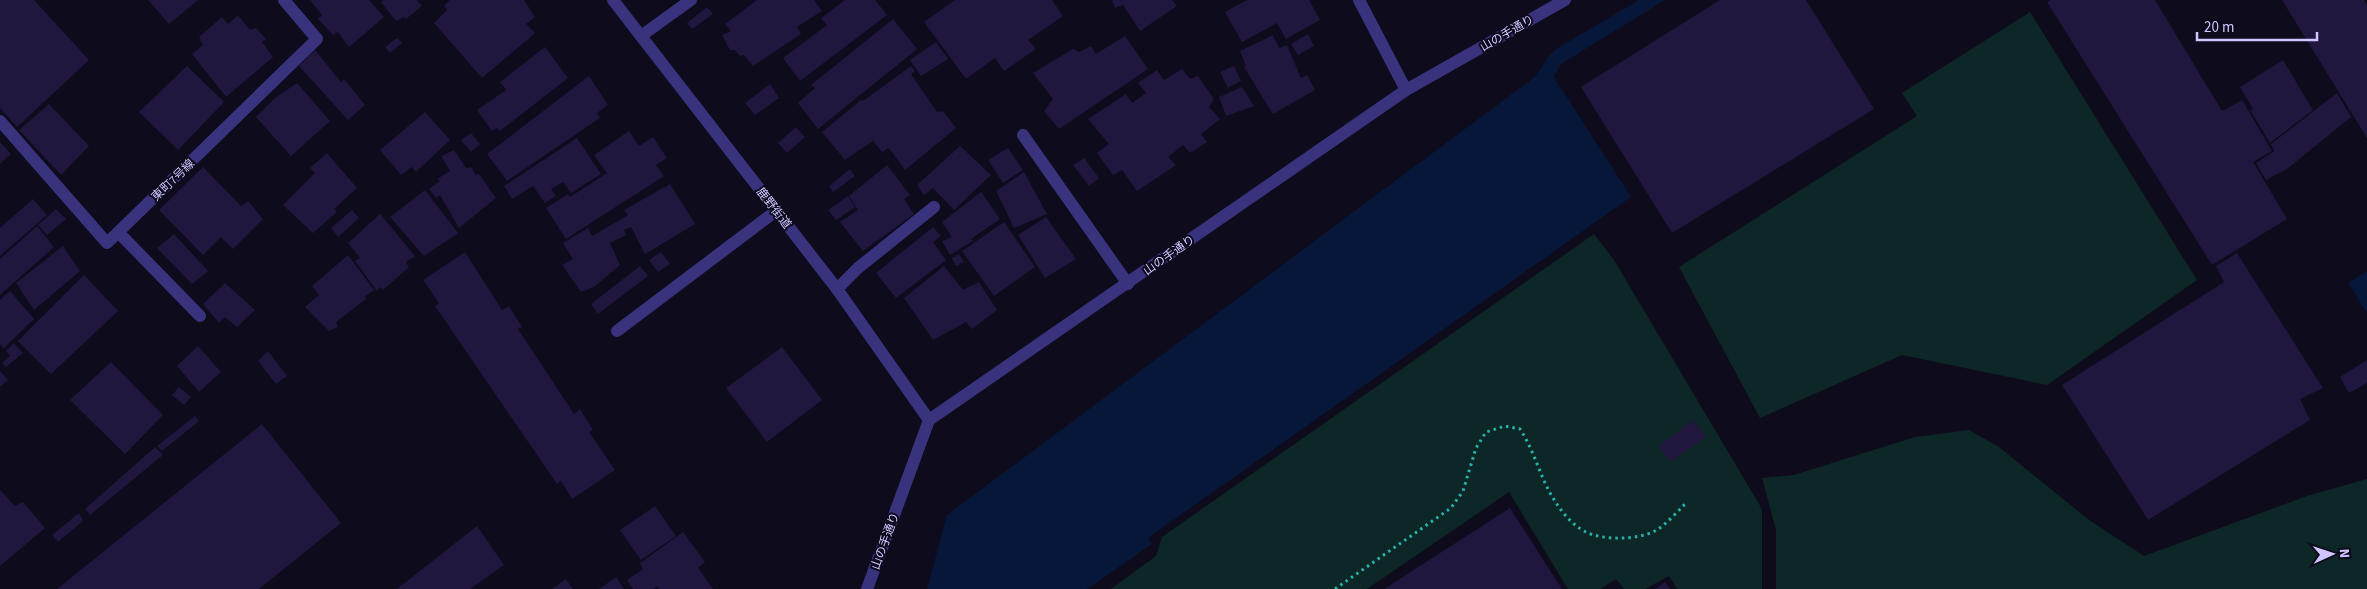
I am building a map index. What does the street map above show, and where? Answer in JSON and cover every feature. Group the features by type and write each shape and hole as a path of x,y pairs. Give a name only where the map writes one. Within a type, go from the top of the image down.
{"street":[{"name":"東町7号線","path":"119,233 317,39 284,0"},
{"name":"鹿野街道","path":"613,0 837,289 929,420"},
{"path":"641,36 690,0"},
{"path":"1359,0 1406,90"},
{"name":"山の手通り","path":"867,589 929,420 1406,90 1565,0"},
{"path":"0,121 108,243 119,233 200,316"},
{"path":"1023,135 1128,284"},
{"path":"837,289 858,268 934,208"},
{"path":"618,332 776,211"}],"path":[{"path":"1335,589 1355,577 1451,508 1463,490 1476,448 1486,432 1505,426 1520,429 1532,447 1552,496 1566,517 1585,532 1610,537 1632,538 1655,531 1686,503"}],"green space":[{"path":"2030,12 2197,280 2047,385 1902,355 1760,418 1679,267 1917,116 1902,93"},
{"path":"1594,234 1614,260 1762,509 1762,589 1677,589 1669,576 1645,589 1624,589 1616,579 1600,589 1568,589 1509,492 1367,589 1111,589 1156,556 1162,537"},
{"path":"1969,430 1999,447 2089,520 2144,556 2307,496 2367,479 2367,589 1776,589 1776,530 1762,478 1794,475 1915,437"}],"water":[{"path":"1639,0 1665,0 1561,64 1554,77 1631,197 1148,538 1152,544 1087,589 927,589 947,515 1536,76 1548,56 1556,49"},
{"path":"2367,271 2367,313 2348,283"}],"building":[{"path":"0,0 34,0 89,60 17,127 0,108"},
{"path":"148,0 198,0 169,24"},
{"path":"310,0 369,0 384,17 349,47 338,32 333,35 318,19 322,15"},
{"path":"383,0 417,0 422,6 406,19 404,17 396,21 381,2"},
{"path":"450,0 524,0 535,17 526,24 535,33 482,78 434,23 447,10 444,6"},
{"path":"757,0 814,0 822,11 797,27 801,34 753,66 744,55 740,56 735,50 730,50 722,35 731,31 725,24"},
{"path":"845,0 875,0 887,15 800,81 783,58 827,25 821,18"},
{"path":"955,0 1052,0 1063,16 1028,40 1036,49 1004,71 995,58 966,79 924,22"},
{"path":"1112,0 1172,0 1177,6 1140,31 1123,5 1115,8"},
{"path":"1247,0 1309,0 1320,20 1286,39 1277,23 1242,42 1225,12"},
{"path":"1720,0 1806,0 1874,109 1672,233 1581,87"},
{"path":"2051,0 2155,0 2222,111 2242,100 2272,151 2253,162 2287,219 2212,265 2047,2"},
{"path":"2282,0 2364,0 2367,6 2367,138"},
{"path":"707,7 713,14 692,29 687,23"},
{"path":"238,15 250,30 256,28 266,39 262,42 273,57 226,97 192,54 203,45 199,37 222,17 228,24"},
{"path":"893,19 917,49 818,129 798,103 815,88 811,85"},
{"path":"1308,34 1314,46 1298,55 1291,44"},
{"path":"1273,35 1279,48 1287,45 1301,78 1307,75 1315,90 1273,114 1244,67 1246,66 1240,51"},
{"path":"1125,36 1148,69 1059,129 1044,111 1053,99 1033,73 1073,49 1079,52 1091,46 1096,54"},
{"path":"397,38 402,43 390,53 385,47"},
{"path":"936,42 948,59 921,76 910,60"},
{"path":"545,47 568,78 500,131 497,128 492,131 477,110 506,90 500,82"},
{"path":"315,50 341,82 344,79 365,105 348,120 299,66"},
{"path":"2283,60 2313,110 2270,143 2250,110 2253,109 2240,87"},
{"path":"187,66 224,102 178,150 139,112"},
{"path":"911,66 915,71 911,74 937,112 943,111 956,128 905,170 889,148 882,152 873,141 845,160 822,132 861,100 863,101"},
{"path":"1234,66 1241,81 1228,88 1220,72"},
{"path":"1182,69 1190,79 1198,76 1214,99 1209,107 1220,119 1201,134 1207,142 1190,153 1183,145 1168,157 1176,165 1137,191 1122,170 1113,175 1097,153 1109,144 1088,119 1126,94 1132,103 1146,93 1138,83 1157,70 1164,80"},
{"path":"589,76 608,105 597,113 600,118 507,181 487,154"},
{"path":"297,83 330,121 291,156 256,117 275,98"},
{"path":"770,84 779,98 755,115 745,103"},
{"path":"1242,87 1254,106 1226,116 1219,97"},
{"path":"2337,93 2351,117 2287,169 2266,180 2256,163 2274,151 2271,144"},
{"path":"49,104 89,146 61,175 19,130"},
{"path":"425,112 450,140 416,172 412,167 401,175 380,150"},
{"path":"796,127 805,137 787,153 778,143"},
{"path":"629,131 639,146 653,137 667,158 656,165 664,176 566,239 546,208 568,194 570,197 607,173 594,155"},
{"path":"471,133 480,144 471,152 461,140"},
{"path":"577,138 601,174 571,193 563,182 551,189 556,196 545,203 533,186 512,199 504,186"},
{"path":"0,142 11,154 0,164"},
{"path":"960,146 991,175 954,210 933,188 924,195 917,185"},
{"path":"1008,148 1023,170 1003,183 988,160"},
{"path":"454,150 466,168 471,167 476,175 479,174 496,198 459,228 440,195 436,198 429,189 440,181 437,179 450,171 441,156"},
{"path":"327,153 357,188 334,209 337,212 313,233 283,205 315,173 310,168"},
{"path":"1084,158 1099,178 1089,186 1073,165"},
{"path":"887,165 910,195 904,199 914,214 863,251 840,222 858,210 849,196"},
{"path":"203,167 241,206 248,201 263,219 233,249 221,237 203,255 159,210"},
{"path":"850,169 855,176 833,192 829,186"},
{"path":"1024,172 1047,214 1014,228 996,191"},
{"path":"670,184 695,224 645,254 631,227 624,230 626,235 610,243 620,265 594,287 581,292 562,265 573,259 563,243 588,228 592,236 628,215 624,210"},
{"path":"425,190 458,233 424,256 390,217"},
{"path":"981,192 1000,219 971,239 973,241 950,255 942,241 952,237 942,222"},
{"path":"848,196 855,207 836,220 828,210"},
{"path":"33,199 47,215 0,256 0,228"},
{"path":"56,209 66,219 47,235 38,225"},
{"path":"352,210 359,218 338,237 331,228"},
{"path":"380,214 415,256 406,262 409,267 383,290 380,287 377,291 355,261 360,258 348,243"},
{"path":"1046,217 1076,259 1045,278 1018,235"},
{"path":"1004,222 1035,267 994,296 962,251"},
{"path":"37,226 54,247 0,295 0,259"},
{"path":"933,227 941,236 933,242 946,260 896,298 876,273"},
{"path":"174,234 208,271 192,284 157,248"},
{"path":"63,246 80,271 34,310 16,283"},
{"path":"465,252 502,310 509,306 522,327 518,329 574,414 580,409 593,430 589,432 615,470 572,499 561,481 557,484 435,306 439,303 423,280"},
{"path":"661,252 670,264 658,272 649,260"},
{"path":"2237,253 2323,388 2300,399 2310,420 2148,520 2062,385 2224,282 2216,266"},
{"path":"959,254 964,262 956,266 952,258"},
{"path":"348,255 374,290 365,296 366,299 336,322 338,327 329,331 305,307 319,295 312,286"},
{"path":"640,266 648,276 598,314 591,304"},
{"path":"944,266 963,290 979,282 997,310 972,329 966,322 933,340 904,298"},
{"path":"84,275 118,311 51,374 18,341"},
{"path":"225,283 255,310 237,327 225,317 219,323 203,304"},
{"path":"10,291 34,319 4,348 0,344 0,300"},
{"path":"14,343 23,353 6,367 2,363 10,356 6,351"},
{"path":"198,346 221,372 199,392 177,366"},
{"path":"782,347 822,400 767,442 726,388"},
{"path":"268,351 287,376 276,384 258,361"},
{"path":"2367,360 2367,383 2349,393 2340,377"},
{"path":"111,362 163,415 125,454 70,400"},
{"path":"0,371 8,380 0,387"},
{"path":"179,387 191,397 184,405 172,395"},
{"path":"195,416 199,421 162,451 157,446"},
{"path":"1693,420 1706,437 1670,462 1658,446"},
{"path":"262,424 341,523 259,589 57,589"},
{"path":"155,447 163,455 90,515 85,509"},
{"path":"0,490 15,506 23,502 45,528 0,566"},
{"path":"655,506 676,536 641,560 620,530"},
{"path":"1510,508 1562,589 1384,589"},
{"path":"79,513 83,521 58,542 52,535"},
{"path":"477,526 504,565 470,589 397,589"},
{"path":"683,532 705,562 698,568 713,589 660,589 657,586 653,589 633,589 627,580 643,569 640,563"},
{"path":"616,577 624,589 599,589"},
{"path":"566,579 573,589 552,589"},
{"path":"1665,582 1670,589 1655,589"}]}
